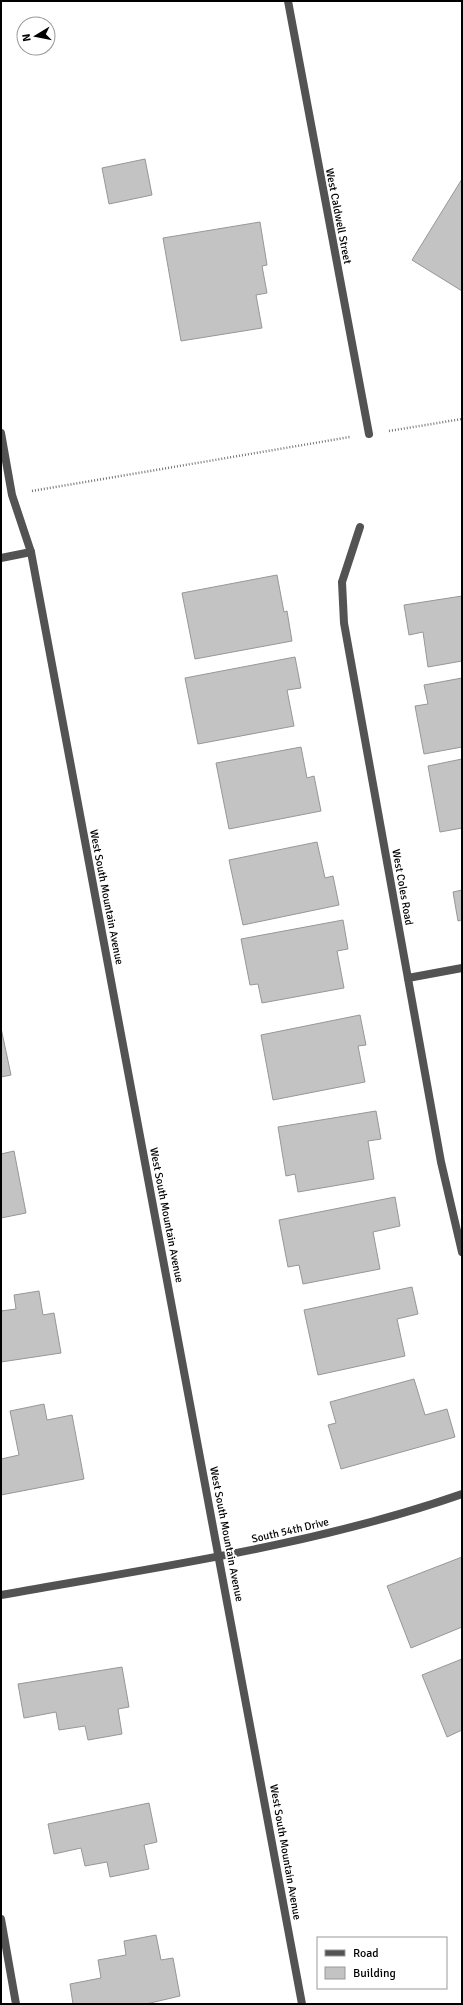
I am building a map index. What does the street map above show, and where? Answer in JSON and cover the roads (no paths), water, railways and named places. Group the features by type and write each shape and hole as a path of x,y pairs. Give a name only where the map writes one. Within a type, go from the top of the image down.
{"street":[{"name":"West Caldwell Street","path":"288,1 369,434"},
{"name":"West South Mountain Avenue","path":"1,433 12,495 31,552 220,1555 302,2004"},
{"name":"West Coles Road","path":"360,527 342,582 344,623 441,1162 462,1252"},
{"path":"1,558 31,552"},
{"path":"408,978 462,968"},
{"name":"South 54th Drive","path":"1,1595 285,1544 419,1509 462,1494"},
{"path":"1,1920 16,2004"}]}
